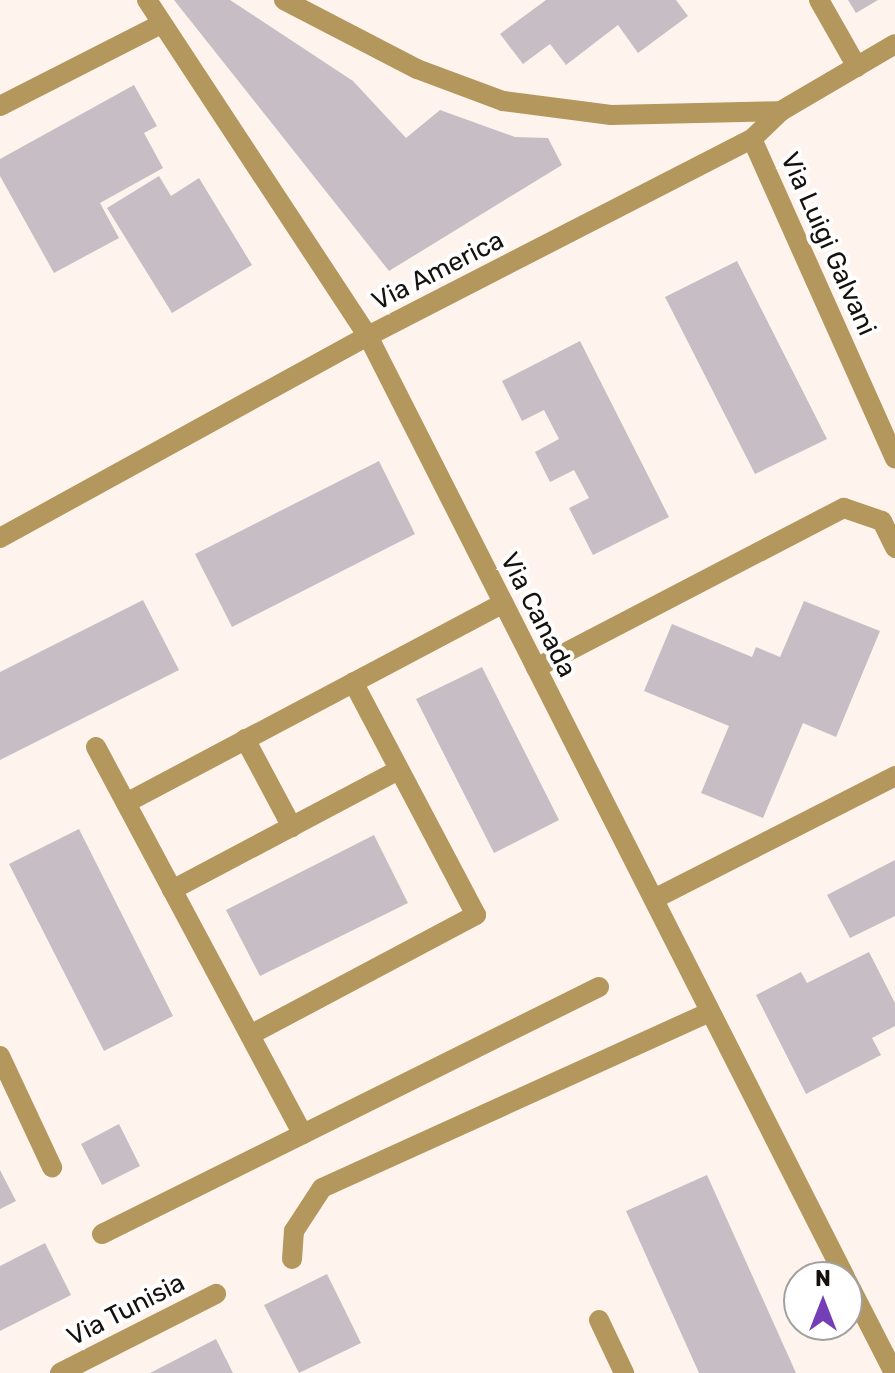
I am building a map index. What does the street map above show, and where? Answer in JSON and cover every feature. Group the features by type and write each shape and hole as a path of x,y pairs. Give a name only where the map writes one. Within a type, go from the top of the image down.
{"street":[{"name":"Via Canada","path":"147,0 368,336 837,1261"},
{"path":"284,0 417,69 503,101 611,115 781,111"},
{"path":"819,0 857,67"},
{"path":"0,106 161,24"},
{"name":"Via America","path":"0,538 368,336 752,139 781,111 895,44"},
{"name":"Via Luigi Galvani","path":"752,139 895,459"},
{"path":"536,668 844,508 882,521 895,548"},
{"path":"126,803 503,603"},
{"path":"250,1035 476,915 353,682"},
{"path":"245,739 292,827"},
{"path":"96,747 303,1134"},
{"path":"172,890 399,770"},
{"path":"654,899 895,776"},
{"path":"102,1234 599,987"},
{"path":"292,1259 294,1231 322,1188 710,1012"},
{"path":"0,1056 52,1167"},
{"name":"Via Tunisia","path":"60,1373 86,1367 216,1294"},
{"name":"Via Canada","path":"863,1312 894,1373"},
{"path":"599,1320 624,1373"}],"building":[{"path":"174,0 230,0 353,81 406,138 440,110 515,137 548,138 562,165 389,271"},
{"path":"546,0 676,0 688,16 638,53 618,25 566,65 550,44 523,64 500,34"},
{"path":"848,0 878,0 856,13"},
{"path":"134,85 157,126 144,133 163,168 100,203 119,238 54,273 0,176 0,159"},
{"path":"159,176 171,196 199,178 252,265 172,313 107,208"},
{"path":"737,261 827,439 755,474 665,297"},
{"path":"580,341 669,517 593,555 569,508 589,498 574,470 550,482 535,452 559,439 544,410 522,421 502,381"},
{"path":"379,461 415,534 232,627 195,554"},
{"path":"143,600 179,670 0,760 0,672"},
{"path":"804,601 880,631 836,737 803,723 763,818 701,793 729,726 644,691 672,624 752,657 756,647 780,657"},
{"path":"482,667 559,820 494,853 416,699"},
{"path":"79,829 173,1016 104,1051 9,864"},
{"path":"374,835 408,903 260,976 226,910"},
{"path":"895,860 895,916 850,938 827,895"},
{"path":"869,952 895,1003 895,1026 872,1038 881,1055 806,1094 756,995 801,972 807,983"},
{"path":"119,1124 140,1166 102,1185 81,1144"},
{"path":"0,1170 16,1201 0,1209"},
{"path":"707,1175 796,1373 699,1373 626,1211"},
{"path":"45,1243 71,1295 0,1331 0,1266"},
{"path":"327,1274 361,1343 299,1373 264,1305"},
{"path":"216,1339 233,1373 150,1373"}]}
